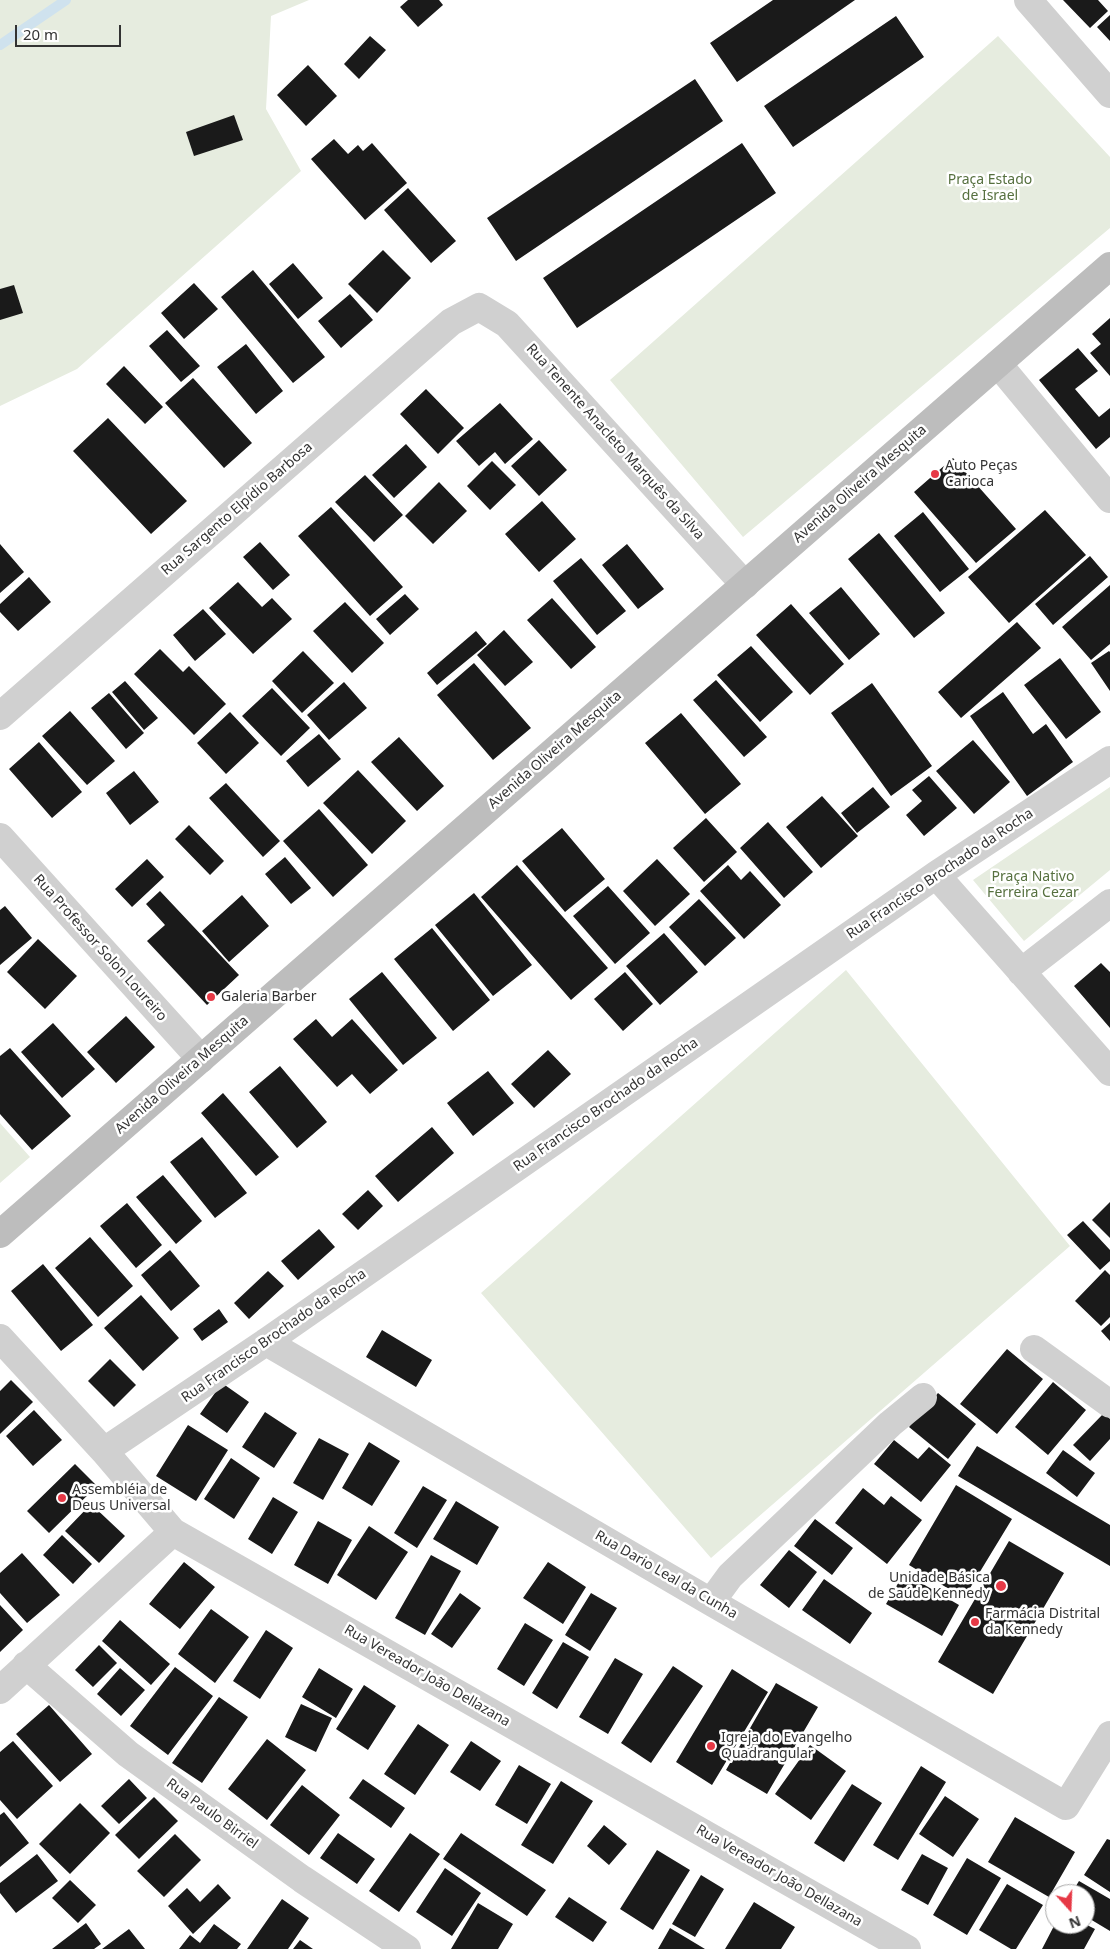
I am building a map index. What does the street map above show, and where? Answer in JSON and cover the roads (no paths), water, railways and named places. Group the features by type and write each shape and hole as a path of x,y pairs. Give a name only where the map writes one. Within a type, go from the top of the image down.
{"street":[{"path":"1028,0 1110,94"},
{"name":"Avenida Oliveira Mesquita","path":"0,1234 1110,266"},
{"name":"Rua Tenente Anacleto Marquês da Silva","path":"479,307 507,324 745,585"},
{"name":"Rua Sargento Elpídio Barbosa","path":"0,716 451,322 479,307"},
{"path":"998,364 1110,499"},
{"name":"Rua Francisco Brochado da Rocha","path":"104,1451 266,1342 936,875 1110,760"},
{"name":"Rua Professor Solon Loureiro","path":"0,837 201,1059"},
{"path":"936,875 1110,1072"},
{"path":"1021,972 1110,903"},
{"name":"Rua Vereador João Dellazana","path":"0,1338 104,1451 174,1532 907,1949"},
{"name":"Rua Dario Leal da Cunha","path":"266,1342 711,1602 1066,1806 1110,1735"},
{"path":"1034,1349 1110,1404"},
{"path":"711,1602 730,1576 890,1424 923,1397"},
{"path":"0,1690 174,1532"},
{"name":"Rua Paulo Birriel","path":"26,1666 128,1754 302,1879 407,1949"}],"waterway":[{"path":"0,45 66,0"}],"place":[{"name":"Auto Peças Carioca","path":"935,474"},
{"name":"Galeria Barber","path":"211,997"},
{"name":"Assembléia de Deus Universal","path":"62,1498"},
{"name":"Unidade Básica de Saúde Kennedy","path":"1001,1586"},
{"name":"Farmácia Distrital da Kennedy","path":"975,1622"},
{"name":"Igreja do Evangelho Quadrangular","path":"711,1746"}],"park label":[{"name":"Praça Estado de Israel","path":"990,188"},
{"name":"Praça Nativo Ferreira Cezar","path":"1033,886"}]}
